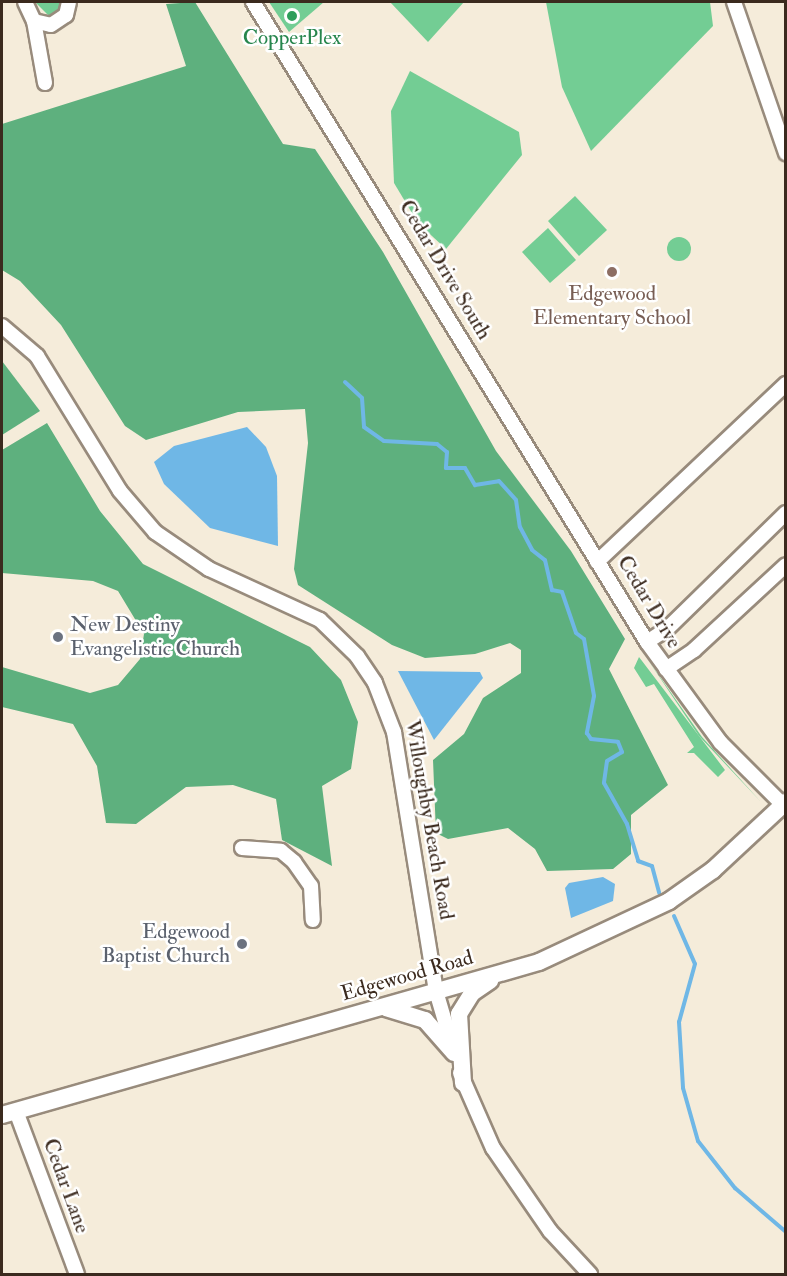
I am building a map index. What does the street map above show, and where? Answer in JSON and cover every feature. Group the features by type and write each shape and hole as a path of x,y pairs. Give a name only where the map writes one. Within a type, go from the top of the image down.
{"main road":[{"name":"Edgewood Road","path":"9,1113 508,971 608,933 669,901 713,870 784,803"},
{"path":"463,1083 459,1014 477,988 508,971"},
{"path":"379,1007 425,1020 454,1053"}],"street":[{"path":"25,2 34,21 45,83"},
{"path":"34,21 59,22 69,2"},
{"name":"Cedar Drive South","path":"253,2 597,562"},
{"path":"734,2 786,153"},
{"name":"Willoughby Beach Road","path":"2,326 37,356 120,491 155,532 209,569 320,620 375,682 394,732 436,991 463,1083 514,1180 550,1231 590,1275"},
{"name":"Cedar Drive","path":"784,803 720,743 646,642 597,562 786,384"},
{"path":"646,642 667,629 786,513"},
{"path":"666,669 694,650 786,565"},
{"path":"242,848 281,851 294,862 311,886 313,920"},
{"name":"Cedar Lane","path":"9,1113 77,1275"}],"green space":[{"path":"35,2 64,2 61,10 49,16"},
{"path":"195,2 283,144 315,149 383,252 496,451 571,551 625,639 609,669 668,785 631,815 631,854 613,869 547,871 535,849 508,828 448,839 436,833 433,760 464,734 483,698 521,673 521,650 510,643 475,654 425,658 392,645 298,585 294,569 308,443 305,409 238,412 146,440 125,426 61,325 20,281 2,270 2,124 186,66 166,4"},
{"name":"CopperPlex","path":"269,2 324,2 289,32"},
{"path":"390,2 464,2 428,42"},
{"path":"546,2 710,2 713,26 591,151 562,87"},
{"path":"410,71 519,132 522,155 446,249 418,223 394,183 391,111"},
{"path":"575,196 607,230 579,256 548,221"},
{"path":"548,228 576,260 550,283 522,252"},
{"path":"679,237 688,240 691,249 688,258 679,261 670,258 667,249 670,240"},
{"path":"2,361 40,411 2,435"},
{"path":"47,423 100,511 143,564 310,647 341,680 358,722 351,769 322,786 332,866 282,840 276,799 233,785 186,787 136,824 106,823 97,766 73,724 2,707 2,667 90,693 118,685 140,659 144,634 118,591 93,581 2,573 2,450"},
{"path":"639,657 725,770 718,777 694,753 687,753 694,747 654,684 646,687 634,668"},
{"path":"646,657 702,737 761,802 699,736"}],"water":[{"path":"247,427 266,447 277,476 278,546 210,528 164,484 154,462 174,446"},
{"path":"398,671 480,672 483,678 434,740"},
{"path":"603,877 615,884 613,901 571,918 565,888 569,883"}],"waterway":[{"path":"345,382 362,398 364,427 384,441 437,444 447,452 446,468 465,468 475,485 499,481 516,500 520,527 532,550 545,560 552,590 562,592 576,633 584,639 594,696 587,733 591,739 618,742 622,752 607,761 604,783 627,824 638,861 652,866 659,893"},
{"path":"674,916 695,964 679,1022 683,1088 698,1141 735,1188 786,1232"}],"place":[{"name":"CopperPlex","path":"292,16"},
{"name":"Edgewood Elementary School","path":"612,272"},
{"name":"New Destiny Evangelistic Church","path":"58,637"},
{"name":"Edgewood Baptist Church","path":"242,944"}]}
